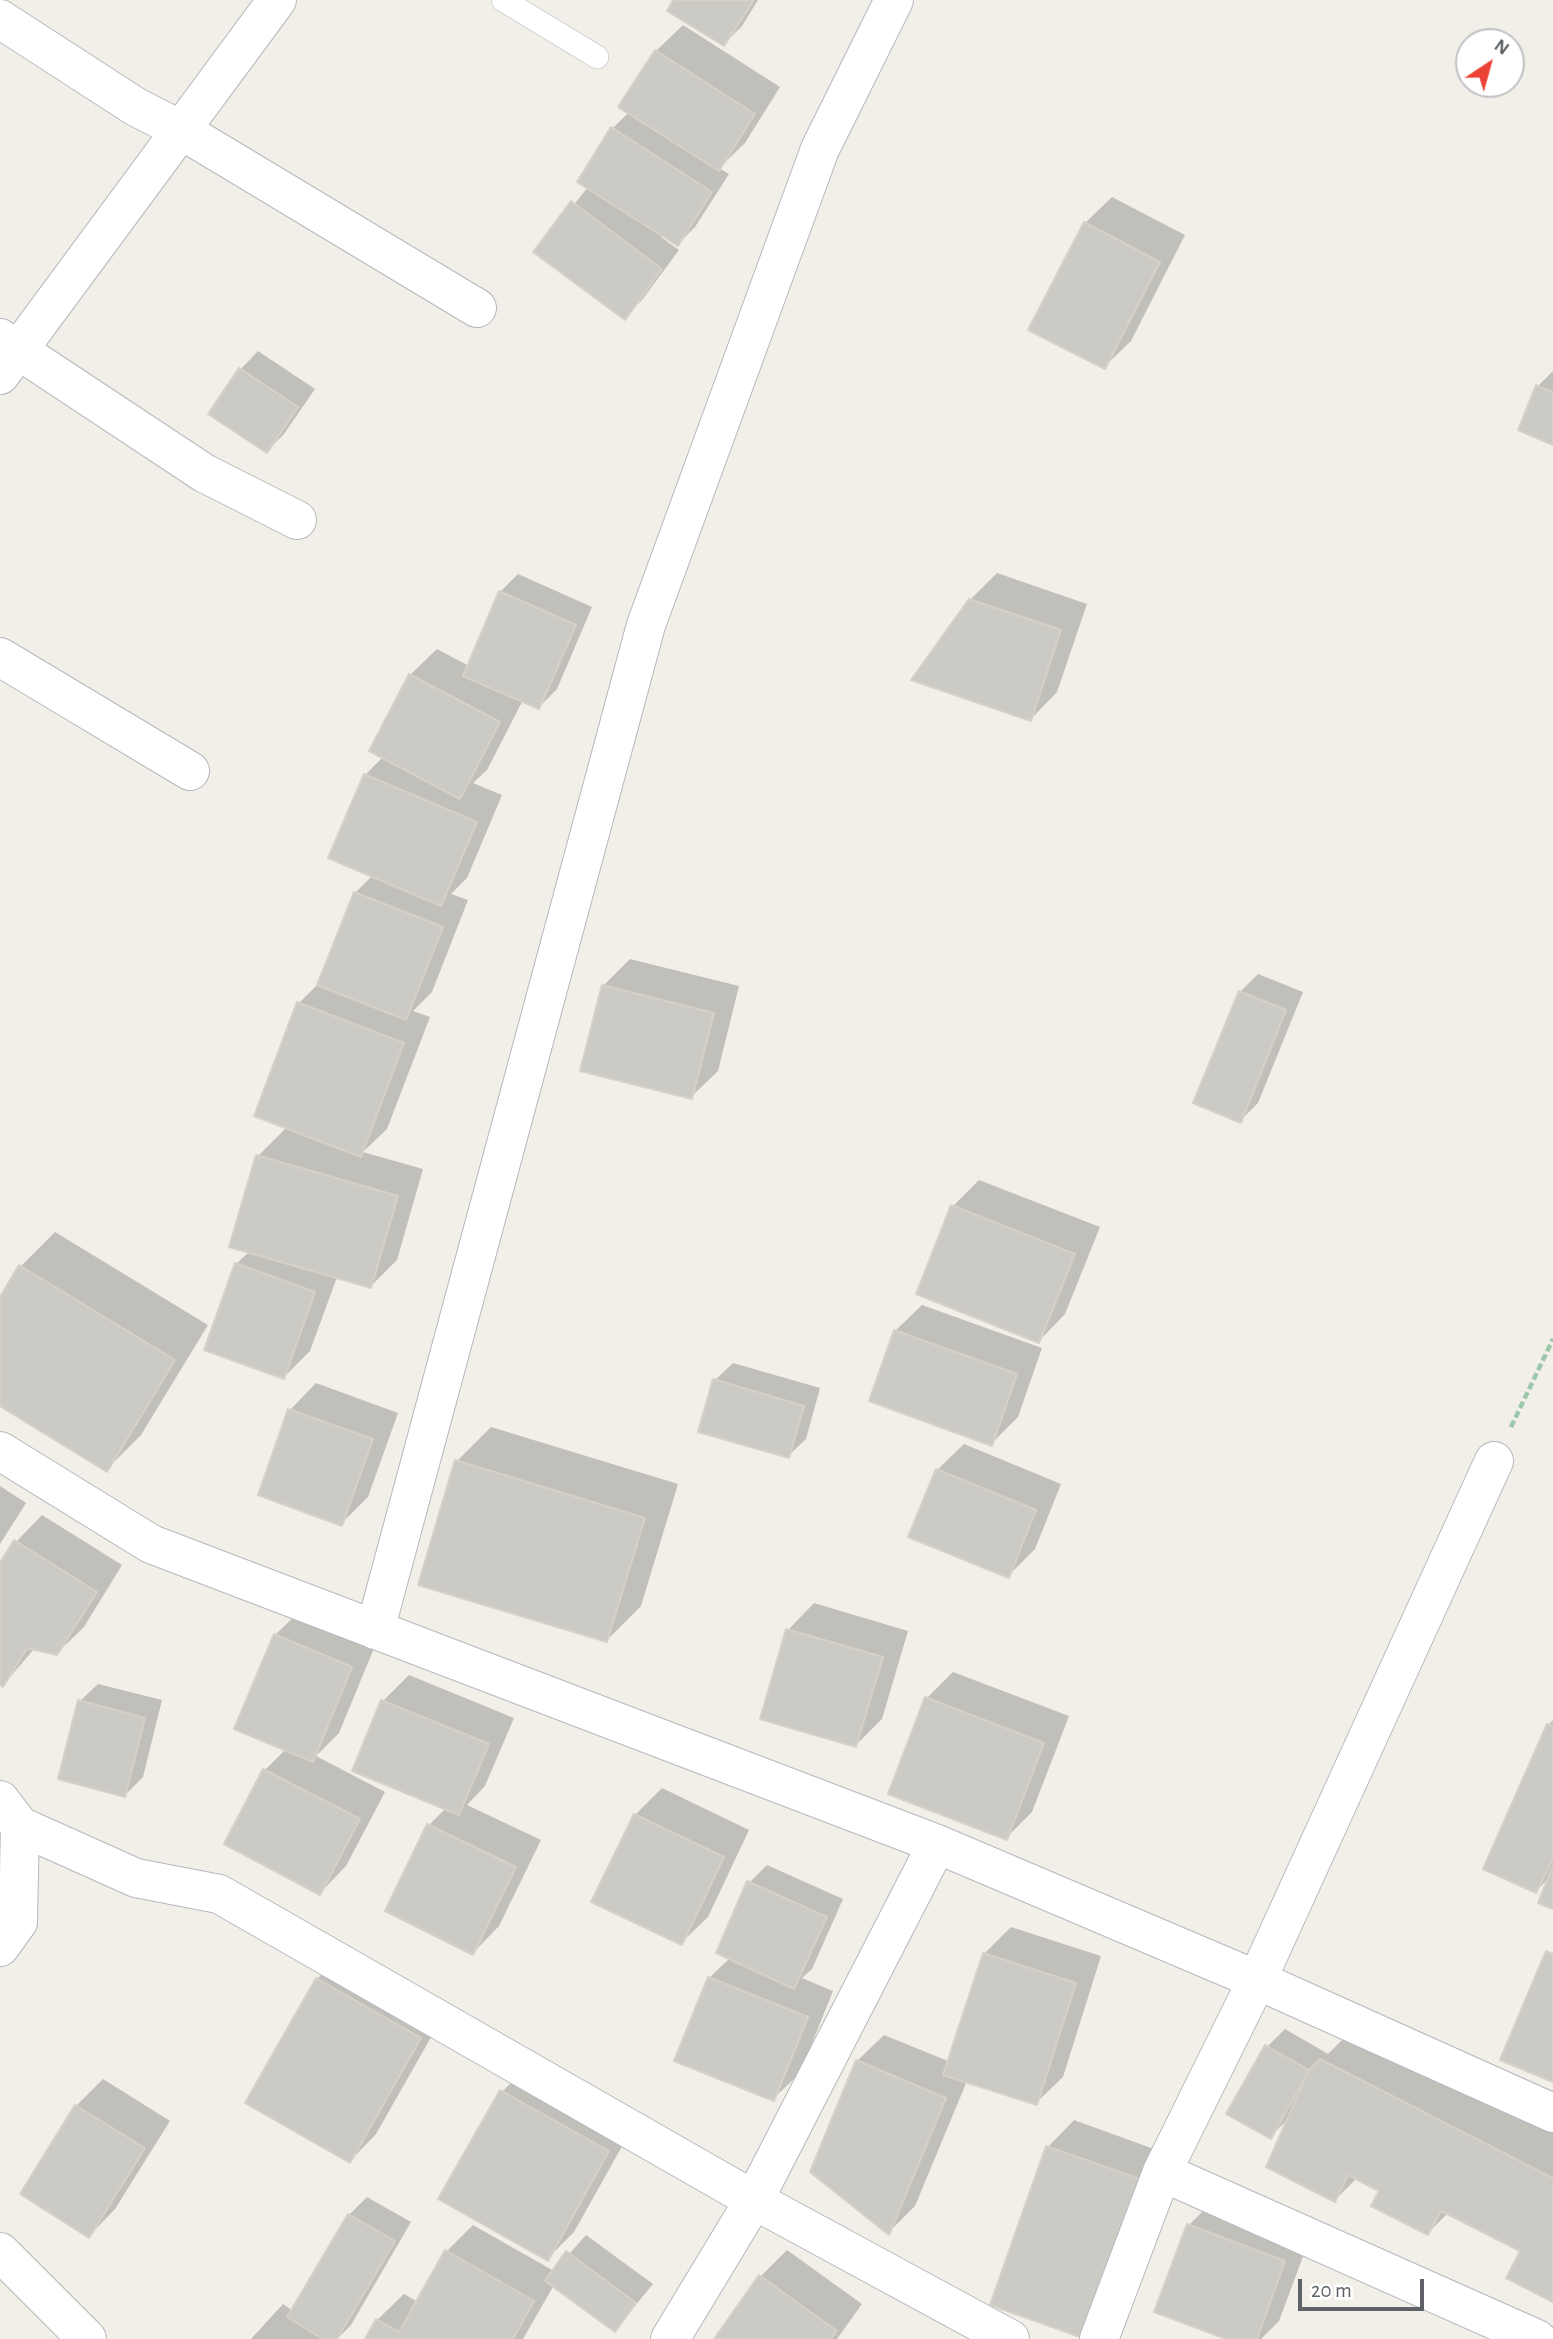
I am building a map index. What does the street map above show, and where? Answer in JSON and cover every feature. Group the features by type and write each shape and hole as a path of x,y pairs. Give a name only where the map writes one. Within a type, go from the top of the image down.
{"street":[{"path":"277,0 181,130 6,354 204,473 297,520"},
{"path":"375,1630 646,625 820,149 894,0"},
{"path":"0,19 136,107 181,130 477,309"},
{"path":"0,657 190,771"},
{"path":"0,1451 151,1544 937,1843 1257,1980 1553,2113"},
{"path":"1099,2339 1162,2172 1257,1980 1494,1461"},
{"path":"0,1947 18,1922 10,1813"},
{"path":"10,1813 136,1878 219,1894 754,2200 1010,2339"},
{"path":"670,2339 754,2200 937,1843"},
{"path":"1162,2172 1537,2339"},
{"path":"0,2252 87,2339"}],"lane":[{"path":"503,0 597,57"}],"path":[{"path":"1494,1461 1553,1339"}],"building":[{"path":"673,0 754,0 724,46 667,11"},
{"path":"655,50 755,114 719,171 618,107"},
{"path":"611,127 712,192 678,246 577,182"},
{"path":"571,201 662,269 625,320 533,252"},
{"path":"1084,222 1160,262 1105,369 1028,330"},
{"path":"239,368 298,407 267,453 208,414"},
{"path":"1536,385 1553,392 1553,445 1518,430"},
{"path":"499,591 576,625 539,709 463,676"},
{"path":"969,599 1061,630 1031,721 911,680"},
{"path":"409,674 500,722 460,799 369,751"},
{"path":"364,774 477,822 441,906 328,858"},
{"path":"354,892 443,927 406,1020 317,985"},
{"path":"602,985 714,1013 692,1099 580,1071"},
{"path":"1239,991 1286,1010 1241,1123 1193,1103"},
{"path":"297,1002 404,1043 361,1157 254,1116"},
{"path":"256,1155 398,1196 371,1288 229,1247"},
{"path":"951,1205 1075,1254 1039,1343 916,1294"},
{"path":"235,1263 315,1292 284,1379 204,1350"},
{"path":"19,1265 175,1360 107,1472 0,1406 0,1297"},
{"path":"894,1330 1017,1374 992,1446 869,1401"},
{"path":"713,1379 804,1406 789,1458 698,1432"},
{"path":"288,1409 373,1439 342,1526 258,1495"},
{"path":"455,1460 645,1518 607,1642 418,1585"},
{"path":"936,1469 1036,1510 1009,1578 908,1537"},
{"path":"14,1540 97,1592 57,1655 27,1648 3,1687 0,1685 0,1563"},
{"path":"786,1629 883,1657 856,1747 760,1719"},
{"path":"274,1634 352,1667 313,1762 234,1729"},
{"path":"925,1697 1044,1743 1007,1840 888,1794"},
{"path":"78,1700 145,1718 125,1797 58,1779"},
{"path":"381,1700 489,1744 459,1815 352,1771"},
{"path":"1547,1724 1553,1726 1553,1859 1536,1893 1483,1869"},
{"path":"263,1769 360,1819 320,1895 224,1844"},
{"path":"634,1814 724,1857 682,1945 591,1902"},
{"path":"427,1824 516,1867 473,1955 385,1911"},
{"path":"1553,1866 1553,1909 1538,1903"},
{"path":"747,1881 827,1917 794,1989 716,1953"},
{"path":"1546,1951 1553,1954 1553,2082 1500,2060"},
{"path":"983,1953 1076,1983 1037,2105 943,2075"},
{"path":"708,1977 808,2017 774,2101 674,2061"},
{"path":"316,1978 421,2038 350,2163 245,2103"},
{"path":"1265,2045 1309,2070 1271,2139 1226,2114"},
{"path":"1320,2059 1553,2178 1553,2302 1506,2278 1520,2251 1441,2211 1428,2235 1371,2206 1379,2191 1348,2175 1335,2202 1266,2167 1309,2070"},
{"path":"856,2060 946,2098 889,2235 810,2172"},
{"path":"500,2090 609,2151 548,2261 438,2199"},
{"path":"75,2105 145,2148 89,2238 20,2194"},
{"path":"1046,2146 1140,2179 1083,2338 990,2305"},
{"path":"348,2214 395,2241 337,2339 323,2339 287,2317"},
{"path":"1187,2224 1285,2261 1257,2339 1226,2339 1154,2312"},
{"path":"445,2250 534,2301 513,2339 365,2339 376,2319 399,2332"},
{"path":"566,2251 636,2303 615,2332 545,2281"},
{"path":"759,2275 837,2331 831,2339 714,2339"}]}
